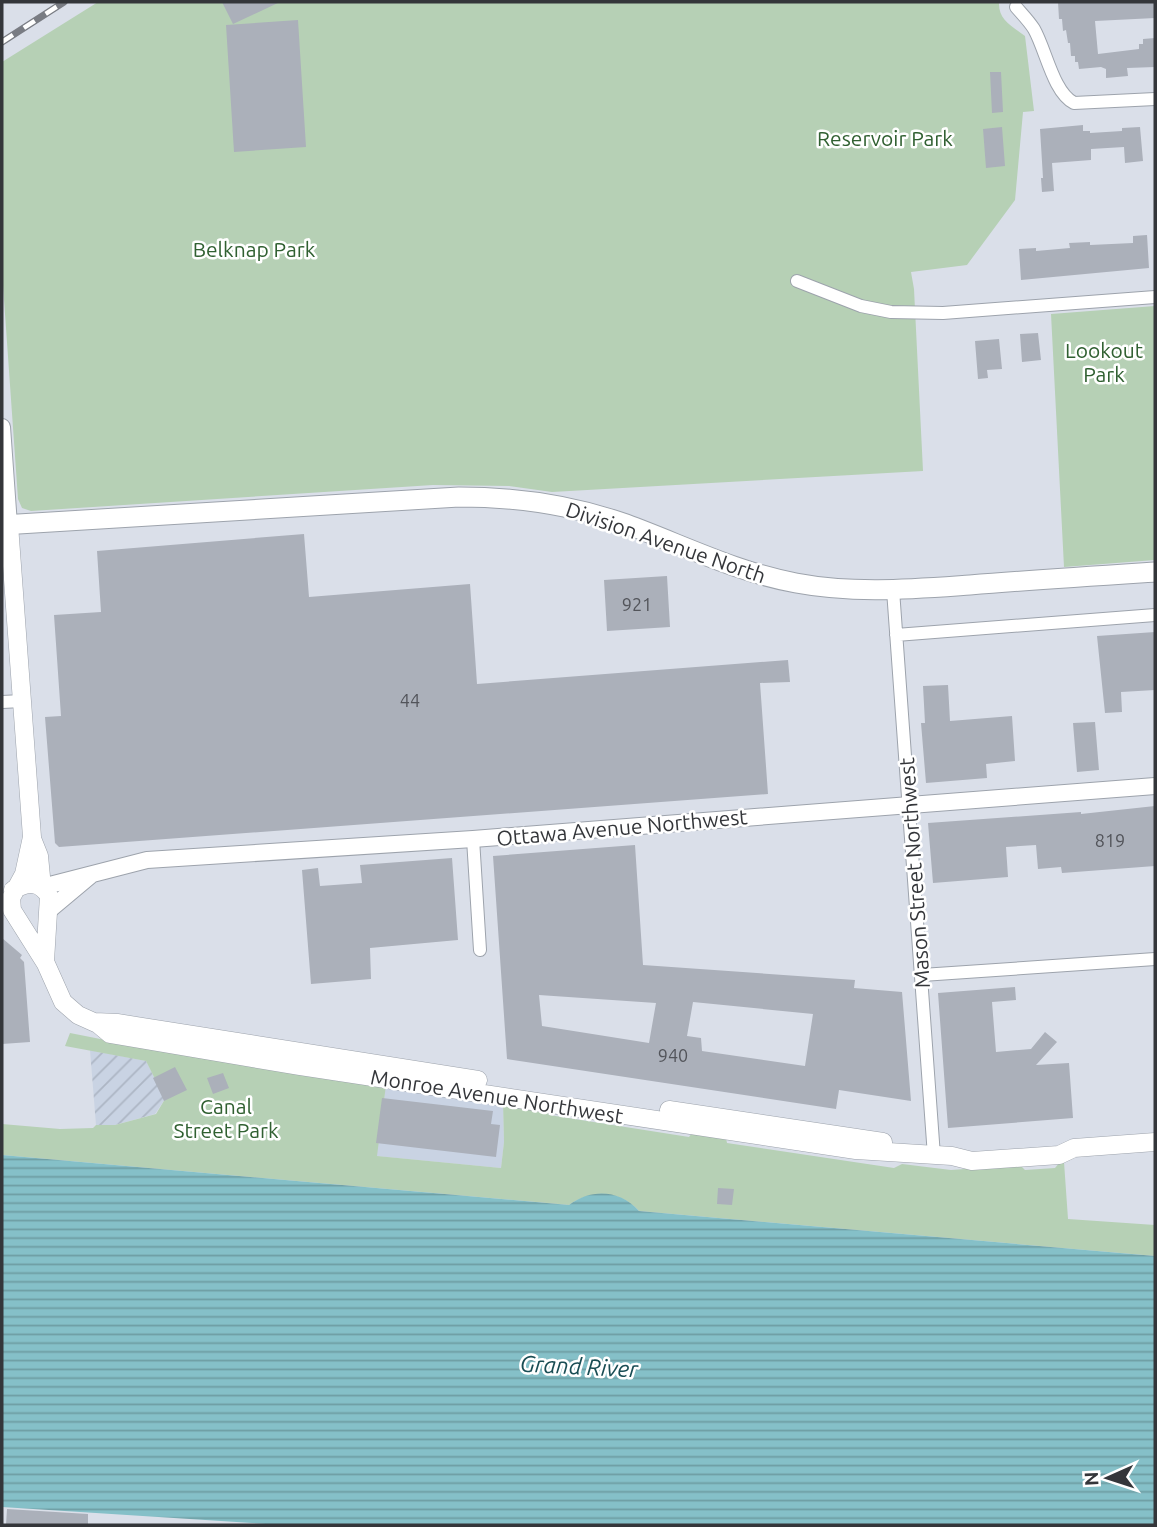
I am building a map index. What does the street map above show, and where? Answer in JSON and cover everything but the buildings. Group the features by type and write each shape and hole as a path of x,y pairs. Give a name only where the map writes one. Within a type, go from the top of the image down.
{"main road":[{"name":"Division Avenue North","path":"6,525 459,497 505,498 545,503 604,517 722,563 771,578 830,588 893,590 1155,572"},
{"path":"6,525 32,837 26,869 9,892 12,910 9,916"},
{"name":"Monroe Avenue Northwest","path":"32,837 39,856 42,887 50,900 45,930 46,964"},
{"path":"9,892 27,883 42,887"},
{"name":"Ottawa Avenue Northwest","path":"9,916 34,922 44,917 48,911"},
{"name":"Monroe Avenue Northwest","path":"9,916 46,964 66,1005 112,1034 189,1048 793,1135 856,1150 953,1156 972,1161 1059,1155 1074,1148 1155,1142"}],"street":[{"path":"1016,7 1034,29 1060,89 1069,100 1074,103 1155,99"},
{"path":"797,281 861,306 891,312 943,313 1155,297"},
{"path":"2,427 6,525"},
{"name":"Mason Street Northwest","path":"893,590 934,1156"},
{"path":"896,635 1155,615"},
{"path":"2,702 22,701"},
{"name":"Ottawa Avenue Northwest","path":"42,887 147,860 473,839 1155,786"},
{"path":"473,839 480,950"},
{"name":"Ottawa Avenue Northwest","path":"48,911 91,875"},
{"path":"922,975 1155,959"}],"shaded area":[{"path":"90,1050 146,1061 165,1099 155,1114 115,1125 96,1125"},
{"path":"386,1085 503,1103 504,1142 501,1168 376,1156"}],"green space":[{"name":"Belknap Park","path":"98,2 999,2 1003,18 1025,36 1034,111 1023,112 1015,200 967,265 911,272 923,471 552,492 509,486 433,485 31,511 22,508 18,499 2,271 2,62"},
{"name":"Lookout Park","path":"1155,306 1155,560 1064,567 1051,314"},
{"name":"Canal Street Park","path":"70,1033 171,1053 386,1085 377,1156 501,1168 504,1142 503,1103 548,1112 549,1115 689,1137 692,1133 726,1138 727,1143 894,1168 902,1164 951,1170 1020,1165 1025,1170 1055,1168 1060,1162 1064,1162 1068,1219 1155,1225 1155,1256 639,1211 624,1199 606,1194 587,1196 569,1205 2,1155 2,1124 60,1129 115,1125 156,1114 165,1099 146,1061 65,1046"}],"water":[{"name":"Grand River","path":"2,1155 569,1205 587,1196 606,1194 623,1199 639,1211 1155,1256 1155,1525 282,1525 2,1507"}],"railway":[{"path":"2,42 64,2"}],"park label":[{"name":"Reservoir Park","path":"885,138"}]}
